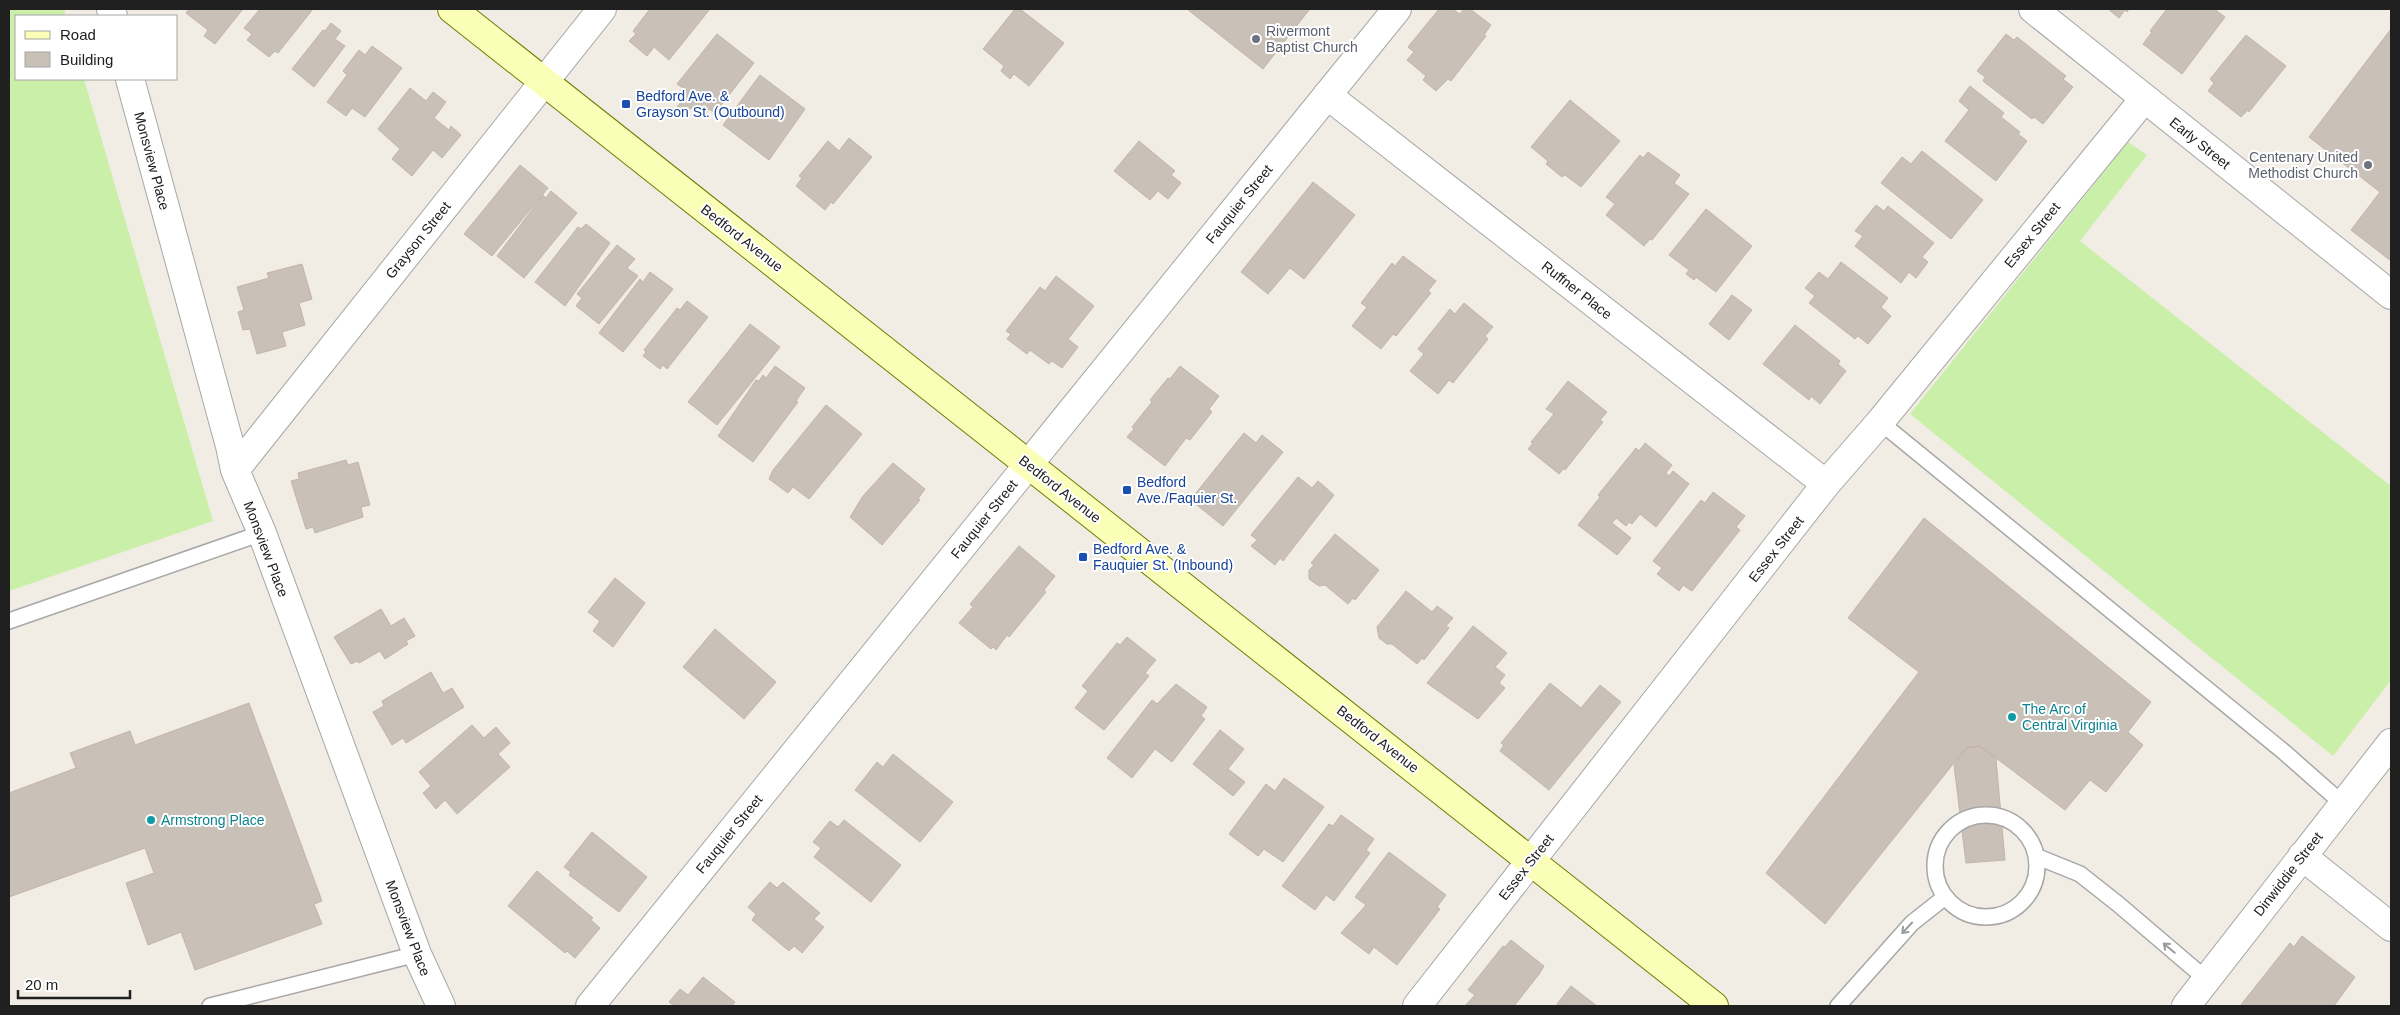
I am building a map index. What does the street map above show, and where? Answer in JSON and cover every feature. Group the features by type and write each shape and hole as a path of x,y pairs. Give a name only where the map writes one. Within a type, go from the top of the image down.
{"street":[{"name":"Bedford Avenue","path":"452,9 1532,860 1714,1006"},
{"name":"Grayson Street","path":"235,470 602,9"},
{"name":"Fauquier Street","path":"590,1006 1397,9"},
{"name":"Early Street","path":"2033,9 2391,295"},
{"name":"Monsview Place","path":"130,80 235,470 262,533 417,954 441,1006"},
{"name":"Ruffner Place","path":"1327,96 1826,484"},
{"name":"Essex Street","path":"1417,1006 1826,484 1880,422 2144,99"},
{"name":"Dinwiddie Street","path":"2186,1006 2391,744"},
{"path":"2302,856 2391,927"}],"lane":[{"path":"1880,422 2284,752 2343,804"},
{"path":"9,621 262,533"},
{"path":"1989,814 2005,818 2020,827 2032,840 2038,857 2038,875 2032,891 2020,905 2005,914 1989,918 1972,915 1957,908 1945,897 1937,882 1934,866 1937,849 1945,834 1957,823 1989,814"},
{"path":"2038,857 2080,874 2118,904 2206,980"},
{"path":"1838,1006 1912,923 1945,897"},
{"path":"210,1006 417,954"}],"green space":[{"path":"9,9 64,9 66,15 15,15 15,80 84,80 213,521 9,591"},
{"path":"2128,142 2147,155 2080,241 2391,486 2391,680 2333,756 1910,414"}],"building":[{"path":"189,9 243,9 215,44 204,36 208,30 186,13"},
{"path":"260,9 313,9 278,53 275,51 269,57 247,40 252,34 244,28"},
{"path":"650,9 710,9 669,60 654,47 647,56 629,41 636,34 633,31"},
{"path":"1015,9 1020,9 1064,43 1029,86 1014,74 1010,79 1001,71 1004,66 983,49"},
{"name":"Rivermont Baptist Church","path":"1187,9 1307,9 1309,10 1263,69"},
{"path":"1439,9 1452,9 1460,14 1464,9 1470,9 1491,25 1484,35 1486,36 1451,81 1448,79 1436,91 1423,80 1426,76 1407,60 1414,52 1408,47"},
{"path":"2108,9 2129,9 2127,12 2125,10 2119,18"},
{"path":"2167,9 2214,9 2225,17 2182,74 2143,44 2152,32 2150,31"},
{"path":"331,23 341,31 335,39 345,46 314,87 292,69 323,30 325,31"},
{"name":"Centenary United Methodist Church","path":"2391,29 2391,261 2351,230 2380,192 2309,137"},
{"path":"717,34 754,63 715,113 709,109 703,117 691,108 686,114 677,107 682,101 676,96 683,88 677,84"},
{"path":"2006,34 2014,40 2017,37 2066,76 2063,79 2073,87 2043,124 2034,117 2032,119 1983,81 1985,77 1977,71"},
{"path":"2246,35 2286,66 2249,112 2248,110 2241,117 2208,91 2214,83 2210,79"},
{"path":"372,46 402,68 365,117 352,108 346,116 327,102 347,75 343,71 359,50 365,55"},
{"path":"760,75 805,109 769,160 723,125"},
{"path":"1970,86 2004,113 2001,117 2020,132 2018,134 2027,141 1996,181 1945,141 1969,110 1959,101"},
{"path":"410,88 426,101 433,92 446,102 434,118 449,130 451,126 461,135 442,158 433,150 412,176 392,159 400,149 378,129"},
{"path":"1570,100 1620,141 1581,187 1565,175 1562,177 1546,164 1548,161 1531,147"},
{"path":"849,138 872,157 833,204 831,202 825,210 796,186 802,178 799,176 828,141 839,151"},
{"path":"1139,141 1175,171 1171,175 1181,183 1168,199 1158,191 1150,200 1114,171"},
{"path":"1922,151 1983,200 1951,239 1881,183 1902,157 1911,164"},
{"path":"1648,152 1680,175 1674,183 1689,194 1652,240 1650,239 1644,246 1606,215 1615,204 1606,197 1640,155 1643,158"},
{"path":"520,165 548,188 492,256 464,234"},
{"path":"1313,182 1355,215 1304,279 1290,268 1268,294 1241,272"},
{"path":"551,191 577,213 524,278 497,256 543,195 546,198"},
{"path":"1876,205 1884,211 1888,206 1934,243 1922,257 1928,262 1916,278 1909,272 1901,283 1855,246 1863,236 1855,231"},
{"path":"1706,209 1752,246 1716,292 1696,277 1694,280 1686,274 1689,270 1669,255"},
{"path":"586,224 610,243 565,306 535,282 578,227 581,229"},
{"path":"617,245 635,259 627,268 638,276 599,324 576,306 582,298 577,294"},
{"path":"1403,256 1436,281 1428,291 1431,293 1396,336 1393,334 1381,349 1352,326 1367,307 1361,303 1392,263 1395,266"},
{"path":"1841,262 1888,298 1881,307 1891,316 1868,344 1858,336 1855,339 1809,303 1815,296 1805,288 1819,272 1828,279"},
{"path":"302,264 312,299 299,303 305,325 282,332 286,346 257,354 250,329 243,330 238,312 244,310 237,287 269,278 267,273"},
{"path":"650,272 673,289 623,352 599,333 640,279 643,282"},
{"path":"1056,276 1094,306 1068,339 1078,347 1062,368 1052,361 1049,364 1030,350 1027,354 1007,339 1011,334 1006,331 1040,287 1045,291"},
{"path":"1732,295 1752,310 1729,340 1709,324"},
{"path":"687,301 708,317 667,369 663,365 660,369 643,356 646,352 644,350 677,308 680,310"},
{"path":"1464,303 1493,327 1485,336 1488,339 1453,383 1449,380 1438,394 1410,371 1424,354 1418,349 1450,309 1455,314"},
{"path":"750,324 780,347 717,425 688,402"},
{"path":"1795,325 1840,361 1838,364 1846,371 1820,404 1811,396 1809,400 1763,364"},
{"path":"775,366 805,388 796,401 798,402 753,462 718,436 756,380 759,381 763,375 766,378"},
{"path":"1180,366 1219,396 1209,409 1212,412 1190,440 1186,438 1165,466 1127,437 1134,429 1132,427 1152,402 1150,400"},
{"path":"1568,381 1607,412 1600,420 1603,422 1565,470 1564,468 1559,474 1528,449 1533,443 1531,442 1554,414 1546,409"},
{"path":"826,405 862,434 809,499 793,487 788,493 769,479 773,470"},
{"path":"1244,433 1256,443 1262,435 1283,452 1223,526 1193,502 1198,495 1196,493"},
{"path":"1645,443 1672,465 1666,473 1669,476 1673,471 1689,484 1656,527 1640,514 1632,524 1629,522 1626,526 1616,518 1612,523 1631,538 1617,555 1578,525 1600,497 1598,495 1636,448 1639,451"},
{"path":"346,460 348,465 358,462 370,505 361,507 363,517 315,533 313,527 306,529 291,481 299,479 298,473"},
{"path":"893,463 925,489 918,499 920,500 882,545 850,517 863,496"},
{"path":"1298,477 1312,488 1318,481 1334,495 1283,561 1280,558 1275,565 1251,546 1257,540 1251,535"},
{"path":"1713,492 1745,516 1736,527 1740,530 1692,591 1683,585 1679,591 1657,574 1662,568 1653,561 1701,500 1705,503"},
{"name":"The Arc of Central Virginia","path":"1924,518 2151,702 2128,732 2143,745 2106,792 2090,780 2065,810 1980,746 1966,748 1825,924 1766,873 1919,672 1848,618"},
{"path":"1335,534 1379,570 1355,600 1353,598 1348,604 1325,585 1319,586 1309,579 1309,570 1314,565 1311,563"},
{"path":"1019,546 1055,576 1044,590 1046,592 1009,637 1007,635 996,650 993,647 991,649 959,623 973,607 970,604"},
{"path":"615,578 645,603 613,647 593,631 600,621 588,612"},
{"path":"1406,591 1432,612 1437,606 1453,618 1446,626 1449,628 1424,660 1422,658 1417,664 1392,644 1387,644 1379,638 1377,627"},
{"path":"381,609 391,626 404,618 415,636 406,641 408,644 385,659 380,651 359,663 357,661 351,664 334,637"},
{"path":"1473,626 1507,653 1495,667 1505,675 1499,683 1505,688 1478,719 1427,683"},
{"path":"715,629 776,682 744,719 683,667"},
{"path":"1127,637 1156,660 1145,673 1149,676 1104,730 1075,708 1088,691 1082,686 1117,643 1120,645"},
{"path":"431,672 443,693 452,688 464,707 406,743 403,738 392,745 373,712 384,706 382,701"},
{"path":"1550,683 1581,708 1600,685 1621,702 1549,790 1500,751 1504,745 1501,743"},
{"path":"1176,684 1207,707 1201,716 1205,719 1172,762 1155,749 1132,778 1107,758 1152,700 1157,704"},
{"name":"Armstrong Place","path":"249,703 322,901 314,904 322,924 195,970 181,932 148,945 126,883 154,873 145,848 9,897 9,793 76,768 70,753 130,731 135,745"},
{"path":"472,725 484,738 496,727 510,743 498,754 510,767 457,814 445,800 436,809 423,793 431,786 419,772"},
{"path":"1220,730 1244,749 1228,769 1245,782 1233,796 1193,764"},
{"path":"1980,746 1996,759 2005,860 1966,863 1954,765 1966,748"},
{"path":"893,754 953,802 920,842 855,790 877,762 883,767"},
{"path":"1284,778 1324,807 1283,862 1264,849 1258,856 1229,834 1266,784 1275,791"},
{"path":"1341,815 1374,839 1366,850 1370,853 1334,901 1326,895 1315,910 1282,886 1329,824 1333,826"},
{"path":"844,820 901,865 871,902 814,857 821,848 813,842 830,821 838,827"},
{"path":"592,832 647,877 619,912 569,875 571,872 564,867"},
{"path":"1389,852 1446,895 1437,907 1440,909 1397,965 1374,947 1369,954 1341,933 1366,905 1355,897"},
{"path":"537,871 593,918 591,920 600,928 575,958 567,951 565,953 508,906"},
{"path":"770,882 777,888 783,882 820,913 814,919 824,927 802,953 794,946 789,951 752,920 756,914 748,907"},
{"path":"2302,936 2355,977 2334,1006 2240,1006 2290,943 2294,947"},
{"path":"1511,940 1544,966 1540,973 1514,1006 1465,1006 1475,995 1468,990 1503,946 1505,947"},
{"path":"703,977 735,1002 732,1006 674,1006 669,1002 680,989 688,995"},
{"path":"1571,986 1597,1006 1559,1006 1557,1004"}],"place":[{"name":"Rivermont Baptist Church","path":"1256,39"},
{"name":"Bedford Ave. & Grayson St. (Outbound)","path":"626,104"},
{"name":"Centenary United Methodist Church","path":"2368,165"},
{"name":"Bedford Ave./Faquier St.","path":"1127,490"},
{"name":"Bedford Ave. & Fauquier St. (Inbound)","path":"1083,557"},
{"name":"The Arc of Central Virginia","path":"2012,717"},
{"name":"Armstrong Place","path":"151,820"}]}
